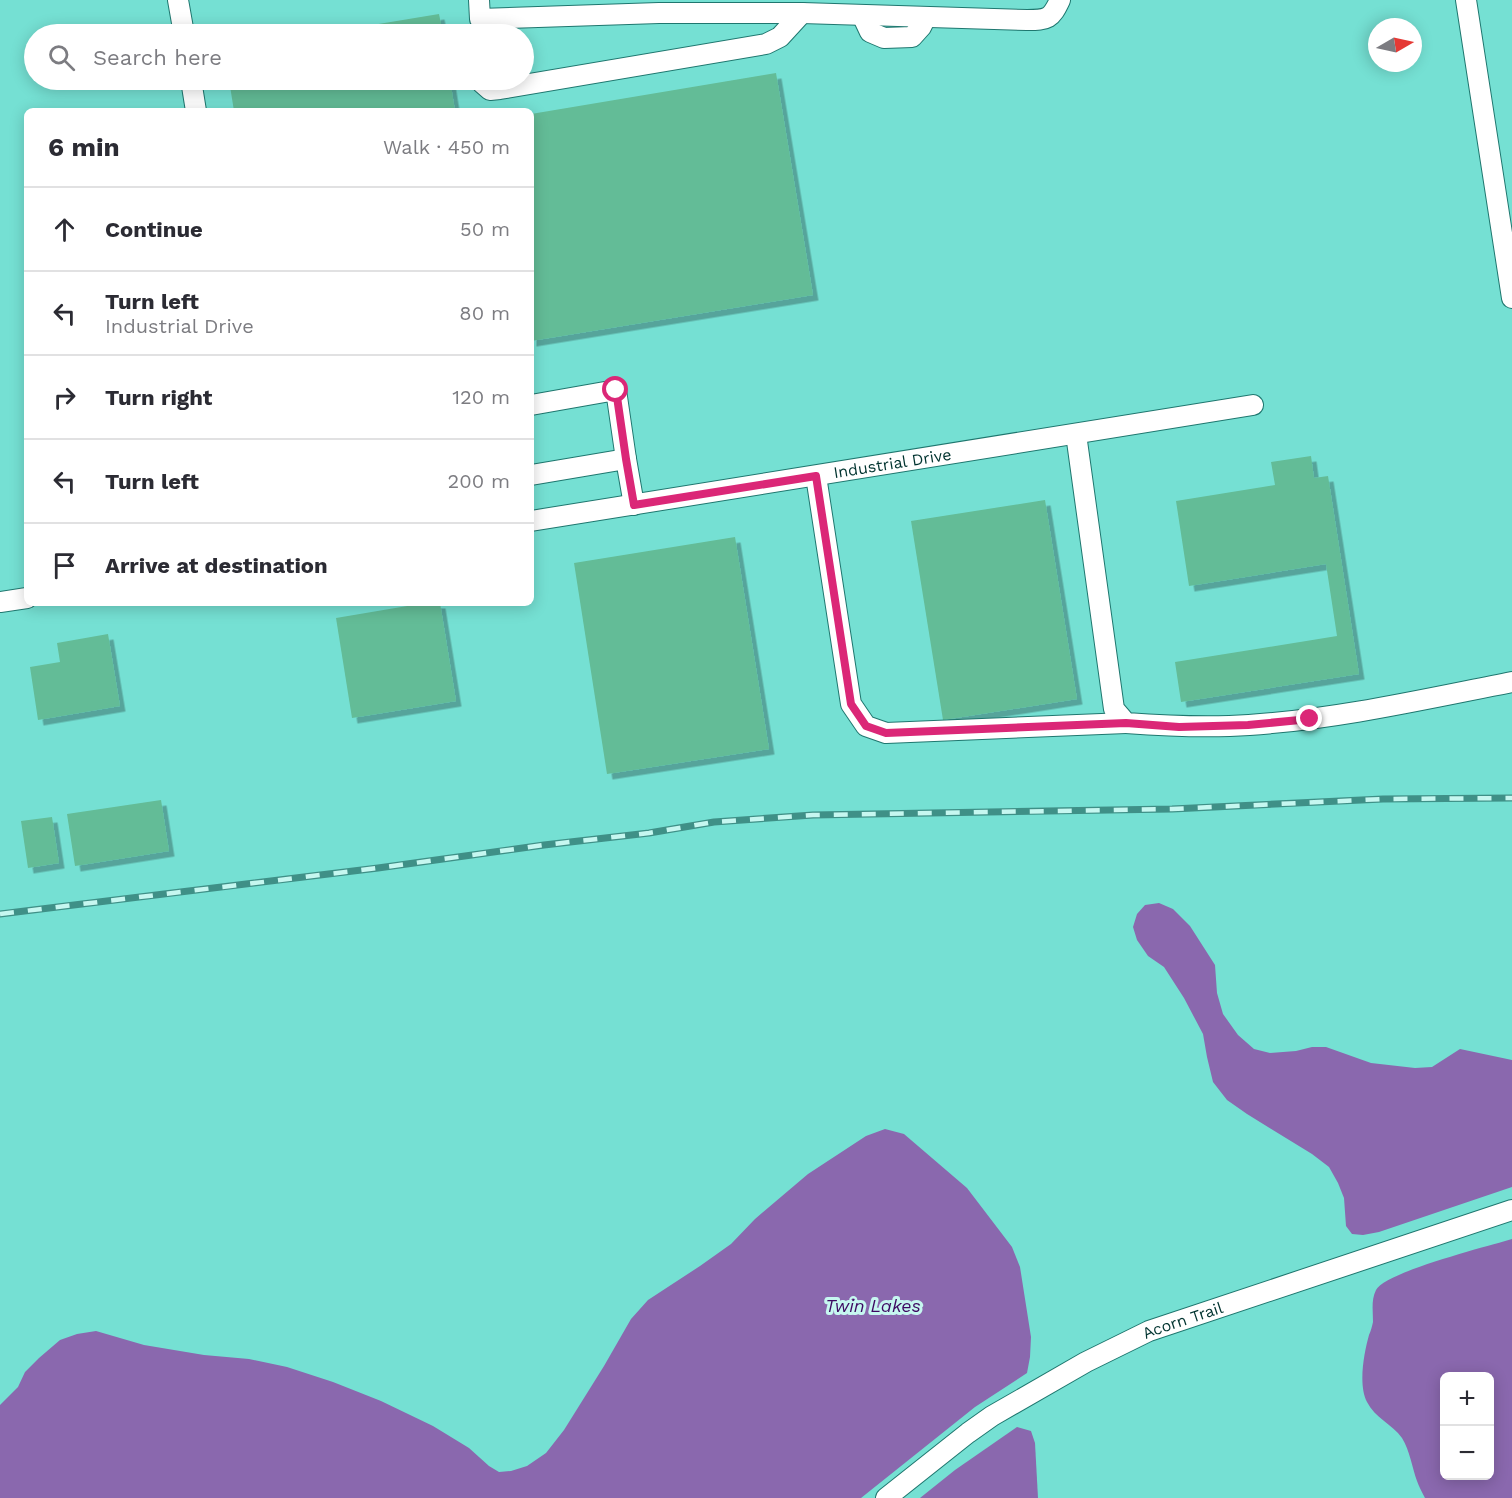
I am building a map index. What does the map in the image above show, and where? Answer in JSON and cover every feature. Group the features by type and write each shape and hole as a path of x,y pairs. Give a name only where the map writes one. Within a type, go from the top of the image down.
{"street":[{"path":"178,0 182,24"},
{"path":"479,18 659,13 802,13 1044,20 1055,12 1060,0"},
{"path":"1466,0 1512,298"},
{"path":"534,84 766,44 780,37 802,13"},
{"path":"193,90 196,108"},
{"path":"534,404 616,390 634,505"},
{"name":"Industrial Drive","path":"534,521 1253,405"},
{"path":"1076,434 1114,709 1126,723"},
{"path":"534,474 626,459"},
{"path":"816,476 851,704 866,726 886,733 1126,723 1179,727 1237,726 1363,711 1512,682"},
{"path":"0,602 24,598"},
{"name":"Acorn Trail","path":"886,1498 992,1416 1086,1362 1149,1331 1512,1210"}],"water":[{"path":"1159,903 1173,909 1190,926 1215,965 1217,993 1223,1014 1238,1035 1254,1049 1270,1053 1326,1047 1371,1063 1415,1068 1432,1067 1460,1049 1512,1060 1512,1187 1379,1232 1363,1235 1352,1234 1346,1226 1344,1198 1329,1167 1227,1100 1213,1082 1203,1034 1164,967 1148,956 1137,940 1133,927 1137,914 1145,905"},
{"name":"Twin Lakes","path":"885,1129 904,1134 967,1188 1012,1247 1020,1267 1031,1337 1030,1357 1027,1373 975,1407 861,1498 0,1498 0,1405 18,1387 25,1372 60,1340 96,1331 144,1345 204,1355 249,1359 287,1367 381,1401 433,1426 469,1448 499,1472 527,1466 546,1453 564,1430 631,1319 648,1300 731,1244 755,1219 808,1174 866,1136"},
{"path":"1512,1239 1512,1498 1425,1498 1405,1443 1370,1408 1364,1395 1364,1360 1373,1322 1376,1290 1383,1283 1398,1275 1439,1260"},
{"path":"1017,1427 1031,1431 1035,1443 1038,1498 920,1498 955,1470"}],"building":[{"path":"439,14 441,24 378,24"},
{"path":"776,73 813,295 534,341 534,113"},
{"path":"231,90 452,90 455,108 234,108"},
{"path":"1311,456 1314,478 1328,476 1359,674 1181,702 1175,662 1337,636 1326,564 1189,586 1176,501 1275,485 1271,462"},
{"path":"1045,500 1077,699 943,720 911,521"},
{"path":"735,537 769,749 607,774 574,563"},
{"path":"407,606 440,606 456,701 352,718 336,618"},
{"path":"108,634 120,706 38,720 30,667 60,662 57,643"},
{"path":"161,800 169,851 75,866 67,814"},
{"path":"52,817 59,863 28,868 21,821"}],"railway":[{"path":"0,914 378,868 649,833 714,822 813,815 1172,809 1383,799 1512,798"}],"route":[{"path":"616,390 634,505 816,476 851,704 866,726 886,733 1126,723 1179,727 1248,725 1310,719"}]}
